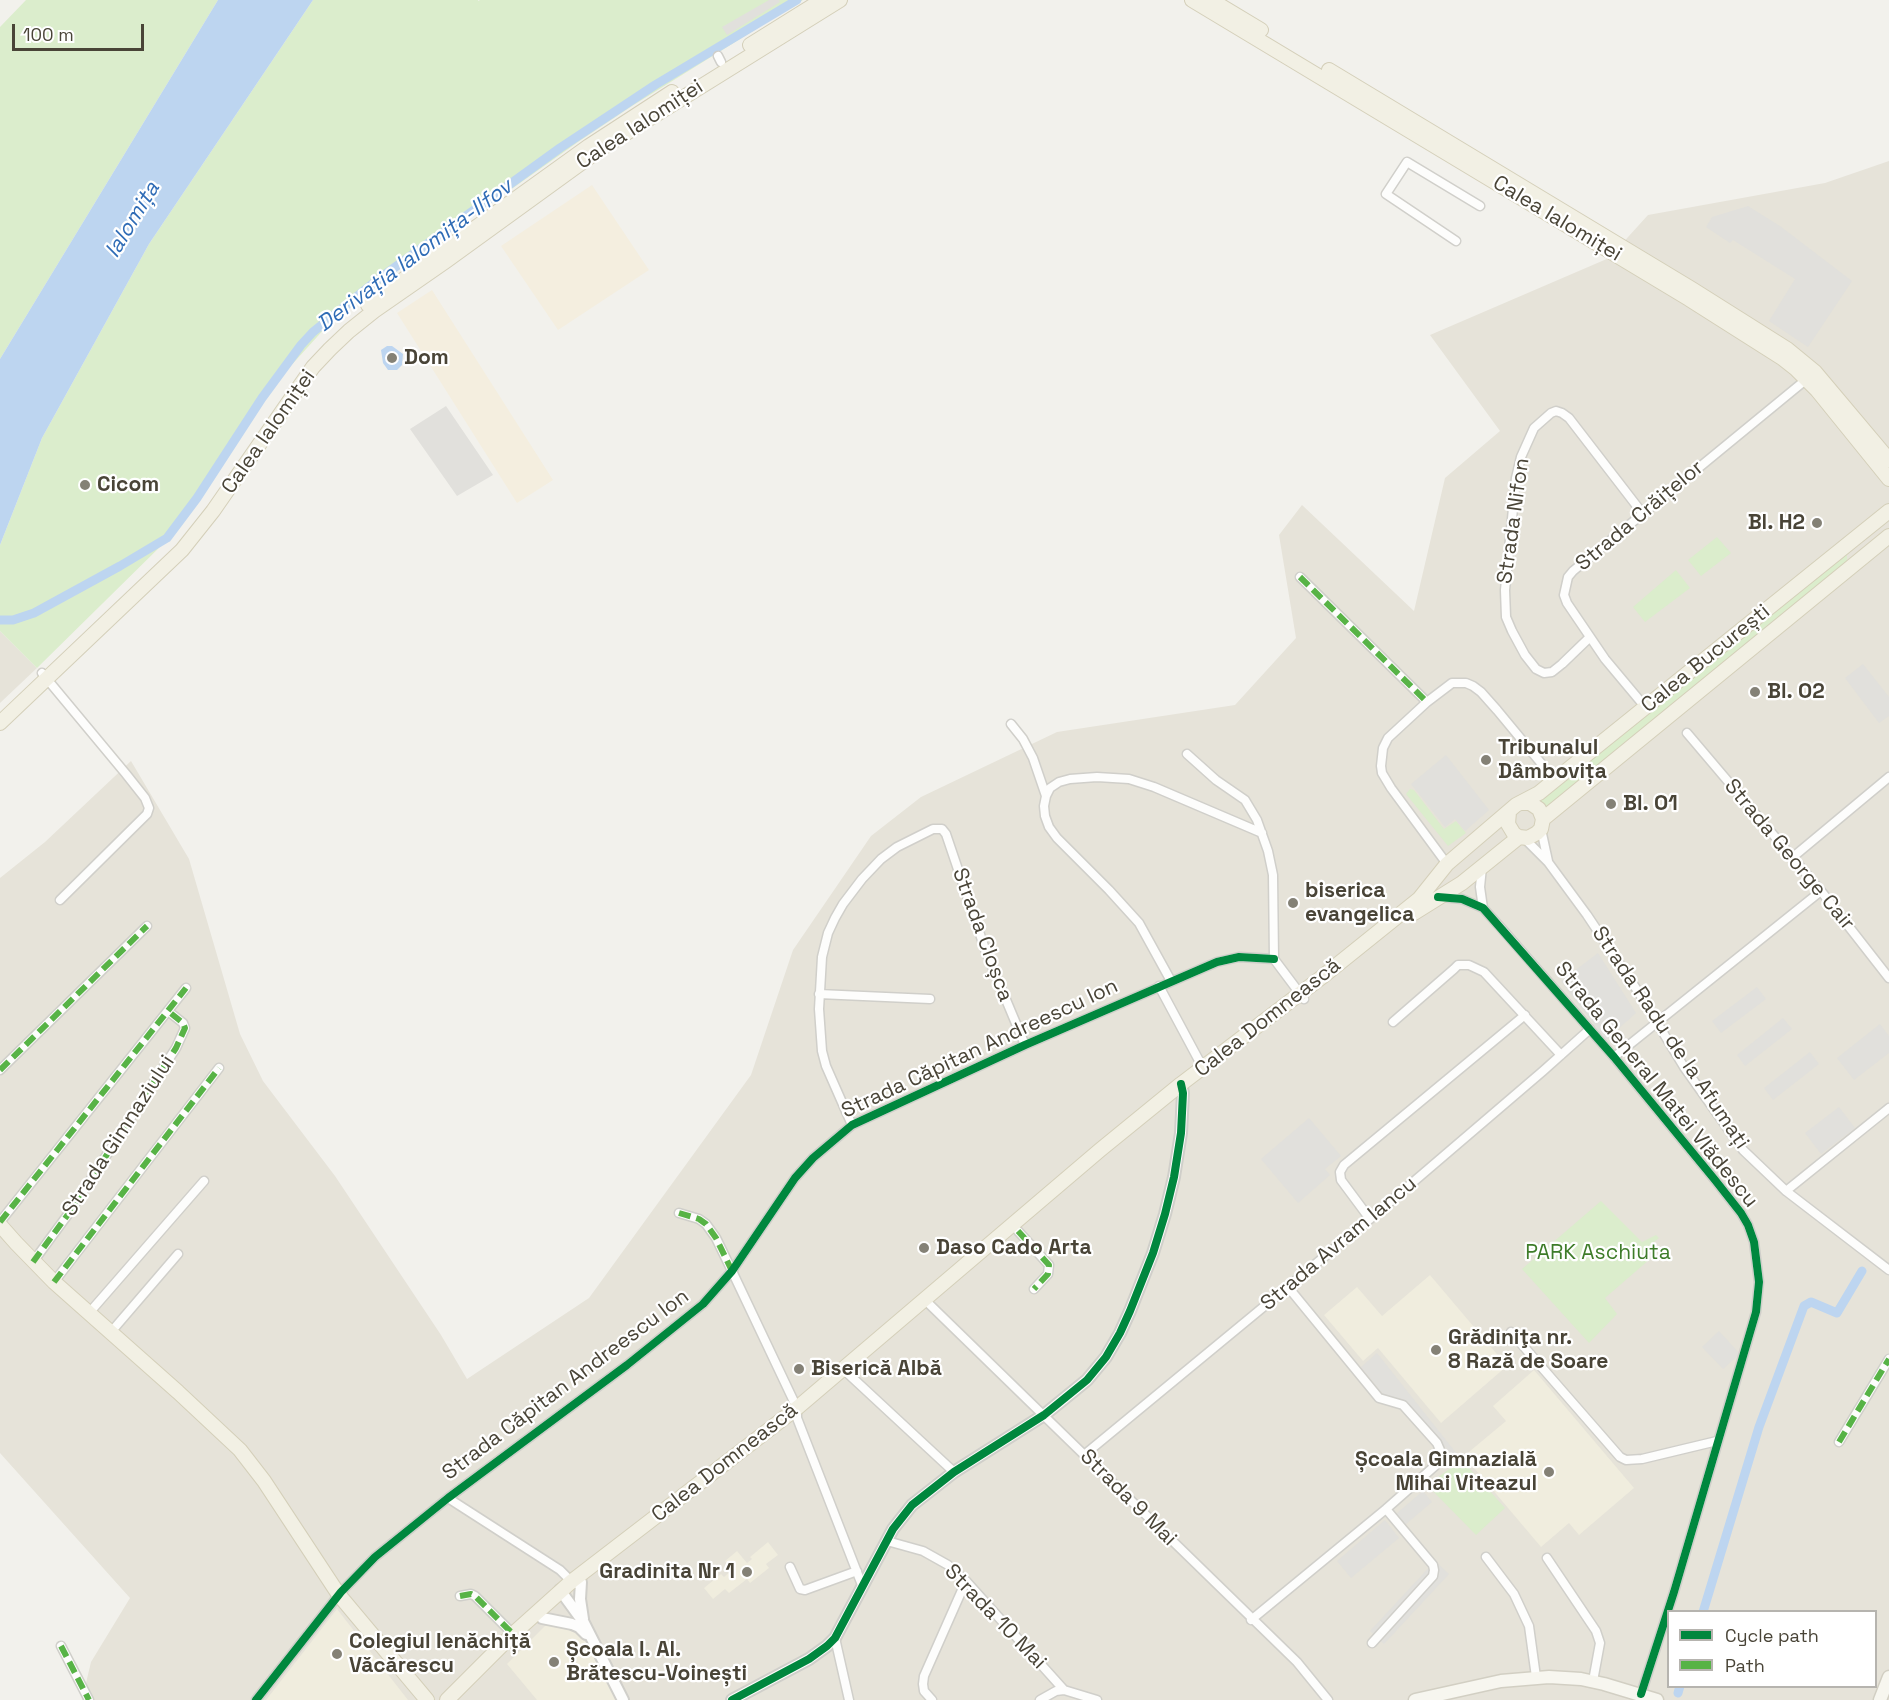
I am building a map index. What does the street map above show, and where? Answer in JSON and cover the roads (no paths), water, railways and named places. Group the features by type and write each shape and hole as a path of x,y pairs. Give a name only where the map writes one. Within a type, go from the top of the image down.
{"main road":[{"name":"Calea Ialomiței","path":"0,723 44,675 176,545 207,507 301,370 324,343 345,324 386,291 589,146 719,59 822,0"},
{"name":"Calea Ialomiței","path":"44,675 182,550 213,511 313,367 349,331 599,150 840,0"},
{"name":"Calea Ialomiței","path":"1192,0 1718,316 1811,376 1889,479"},
{"name":"Calea Ialomiței","path":"1211,0 1725,309 1787,349 1889,460"},
{"name":"Calea București","path":"1447,864 1515,808 1561,776 1889,512"},
{"name":"Calea București","path":"1542,824 1889,536"},
{"path":"0,713 44,675"},
{"path":"1525,802 1535,806 1542,814 1542,824 1533,836 1521,837 1510,829 1508,824 1515,808 1525,802"},
{"name":"Calea Domnească","path":"447,1700 563,1593 797,1413 1018,1231 1182,1089 1203,1068 1521,837"},
{"name":"Calea Domnească","path":"928,1303 1100,1150 1302,996 1419,899 1447,864"},
{"path":"0,1223 33,1262 54,1282 171,1385 240,1450 264,1480 339,1595 427,1700"},
{"path":"516,1637 542,1618 563,1593"},
{"name":"Calea Domnească","path":"459,1700 516,1637"},
{"path":"1415,1700 1473,1686 1536,1677 1593,1681 1657,1700"},
{"path":"1880,1700 1889,1677"}],"street":[{"path":"1456,241 1386,194 1407,162 1480,206"},
{"name":"Strada Crăițelor","path":"1646,708 1589,638 1567,603 1564,595 1568,577 1811,376"},
{"name":"Strada Nifon","path":"1589,638 1552,672 1544,673 1536,669 1526,655 1506,617 1505,590 1516,478 1521,457 1534,428 1551,412 1556,411 1569,418 1643,514"},
{"path":"1300,578 1427,702"},
{"path":"44,675 133,782 145,798 149,808 147,814 60,900"},
{"path":"1447,864 1392,788 1382,773 1381,766 1383,748 1388,738 1427,702 1452,683 1466,683 1473,686 1561,776"},
{"path":"1011,724 1023,739 1033,758 1046,796 1045,816 1052,832 1139,923 1171,981"},
{"name":"Strada George Cair","path":"1687,733 1793,857 1889,978"},
{"path":"1187,754 1216,780 1245,800 1257,820 1268,851 1273,875 1274,959 1302,996"},
{"path":"1046,796 1050,788 1059,782 1071,779 1098,777 1129,779 1154,787 1262,833"},
{"path":"1793,857 1889,777"},
{"name":"Strada Radu de la Afumați","path":"1542,824 1548,862"},
{"name":"Strada Cloșca","path":"819,994 822,957 828,933 843,904 862,879 882,859 897,847 938,828 946,834 986,952 1025,1045"},
{"name":"Strada Radu de la Afumați","path":"1521,837 1548,862 1600,934 1684,1067 1743,1150 1786,1191 1889,1270"},
{"path":"1482,867 1480,887 1483,908"},
{"path":"1614,1057 1821,891"},
{"name":"Strada General Matei Vlădescu","path":"1438,897 1462,899 1483,908 1614,1057 1737,1207 1754,1242 1759,1282 1756,1312 1668,1610"},
{"path":"0,1070 147,926"},
{"name":"Strada Căpitan Andreescu Ion","path":"256,1700 339,1595 375,1557 448,1498 684,1321 703,1304 732,1271 795,1178 813,1158 852,1125 1025,1045 1216,962 1239,957 1274,959"},
{"path":"1393,1022 1454,969 1464,964 1484,972 1561,1055"},
{"path":"1159,986 1203,1068"},
{"path":"0,1223 186,988"},
{"path":"852,1125 826,1066 822,1051 819,994 930,999"},
{"name":"Strada Gimnaziului","path":"33,1262 69,1213 176,1048 185,1028 183,1023 168,1011"},
{"path":"1370,1219 1341,1180 1340,1172 1344,1165 1524,1015"},
{"name":"Strada Avram Iancu","path":"1084,1455 1370,1219 1590,1029"},
{"name":"Strada Gimnaziului","path":"54,1282 219,1068"},
{"path":"732,1700 809,1659 835,1638 886,1541 912,1504 954,1472 1044,1415 1098,1368 1120,1333 1130,1311 1153,1253 1165,1214 1181,1132 1182,1089"},
{"path":"1786,1191 1889,1108"},
{"path":"89,1313 204,1181"},
{"path":"679,1213 699,1219 706,1224 716,1238 797,1413 862,1585"},
{"path":"1018,1231 1049,1265 1048,1274 1034,1289"},
{"path":"111,1332 177,1254"},
{"path":"1251,1620 1386,1509 1436,1465 1440,1458 1437,1443 1403,1405 1379,1398 1288,1287"},
{"name":"Strada 9 Mai","path":"928,1303 1251,1620 1297,1662 1328,1700"},
{"path":"1511,1332 1620,1457 1633,1460 1717,1441"},
{"path":"1839,1442 1889,1359"},
{"path":"846,1372 954,1472"},
{"path":"448,1498 579,1582 584,1623"},
{"path":"1372,1643 1433,1576 1434,1570 1433,1564 1386,1509"},
{"name":"Strada 10 Mai","path":"886,1541 932,1555 948,1565 966,1581 1064,1690"},
{"path":"1486,1557 1514,1594 1529,1626 1536,1677"},
{"path":"1547,1558 1596,1631 1600,1643 1593,1681"},
{"path":"790,1567 800,1589 805,1590 857,1572"},
{"path":"932,1700 924,1691 924,1676 966,1581"},
{"path":"563,1593 584,1623 623,1700"},
{"path":"460,1596 471,1594 475,1596 516,1637"},
{"name":"Strada General Matei Vlădescu","path":"1641,1694 1667,1612"},
{"path":"542,1618 576,1625 592,1640"},
{"path":"835,1638 849,1700"},
{"path":"61,1646 89,1700"},
{"path":"1040,1700 1056,1691 1064,1690 1097,1700"}],"water":[{"name":"Ialomița","path":"218,0 313,0 149,244 42,438 0,545 0,359"},
{"name":"Dom","path":"392,346 403,354 402,365 397,370 388,370 383,363 381,350"}],"waterway":[{"name":"Derivația Ialomița-Ilfov","path":"0,620 13,620 34,613 167,538 197,498 262,398 313,332 376,281 560,148 655,85 797,0"},
{"path":"1704,1610 1759,1427 1804,1306 1811,1302 1837,1313 1862,1271"},
{"path":"1678,1693 1679,1688"}],"place":[{"name":"Dom","path":"392,358"},
{"name":"Cicom","path":"85,485"},
{"name":"Bl. H2","path":"1817,523"},
{"name":"Bl. O2","path":"1755,692"},
{"name":"Tribunalul Dâmbovița","path":"1486,760"},
{"name":"Bl. O1","path":"1611,804"},
{"name":"biserica evangelica","path":"1293,903"},
{"name":"Daso Cado Arta","path":"924,1248"},
{"name":"Grădiniţa nr. 8 Rază de Soare","path":"1436,1350"},
{"name":"Biserică Albă","path":"799,1369"},
{"name":"Școala Gimnazială Mihai Viteazul","path":"1549,1472"},
{"name":"Gradinita Nr 1","path":"747,1572"},
{"name":"Colegiul Ienăchiță Văcărescu","path":"337,1654"},
{"name":"Școala I. Al. Brătescu-Voinești","path":"554,1662"}],"park label":[{"name":"PARK Aschiuta","path":"1598,1253"}]}
